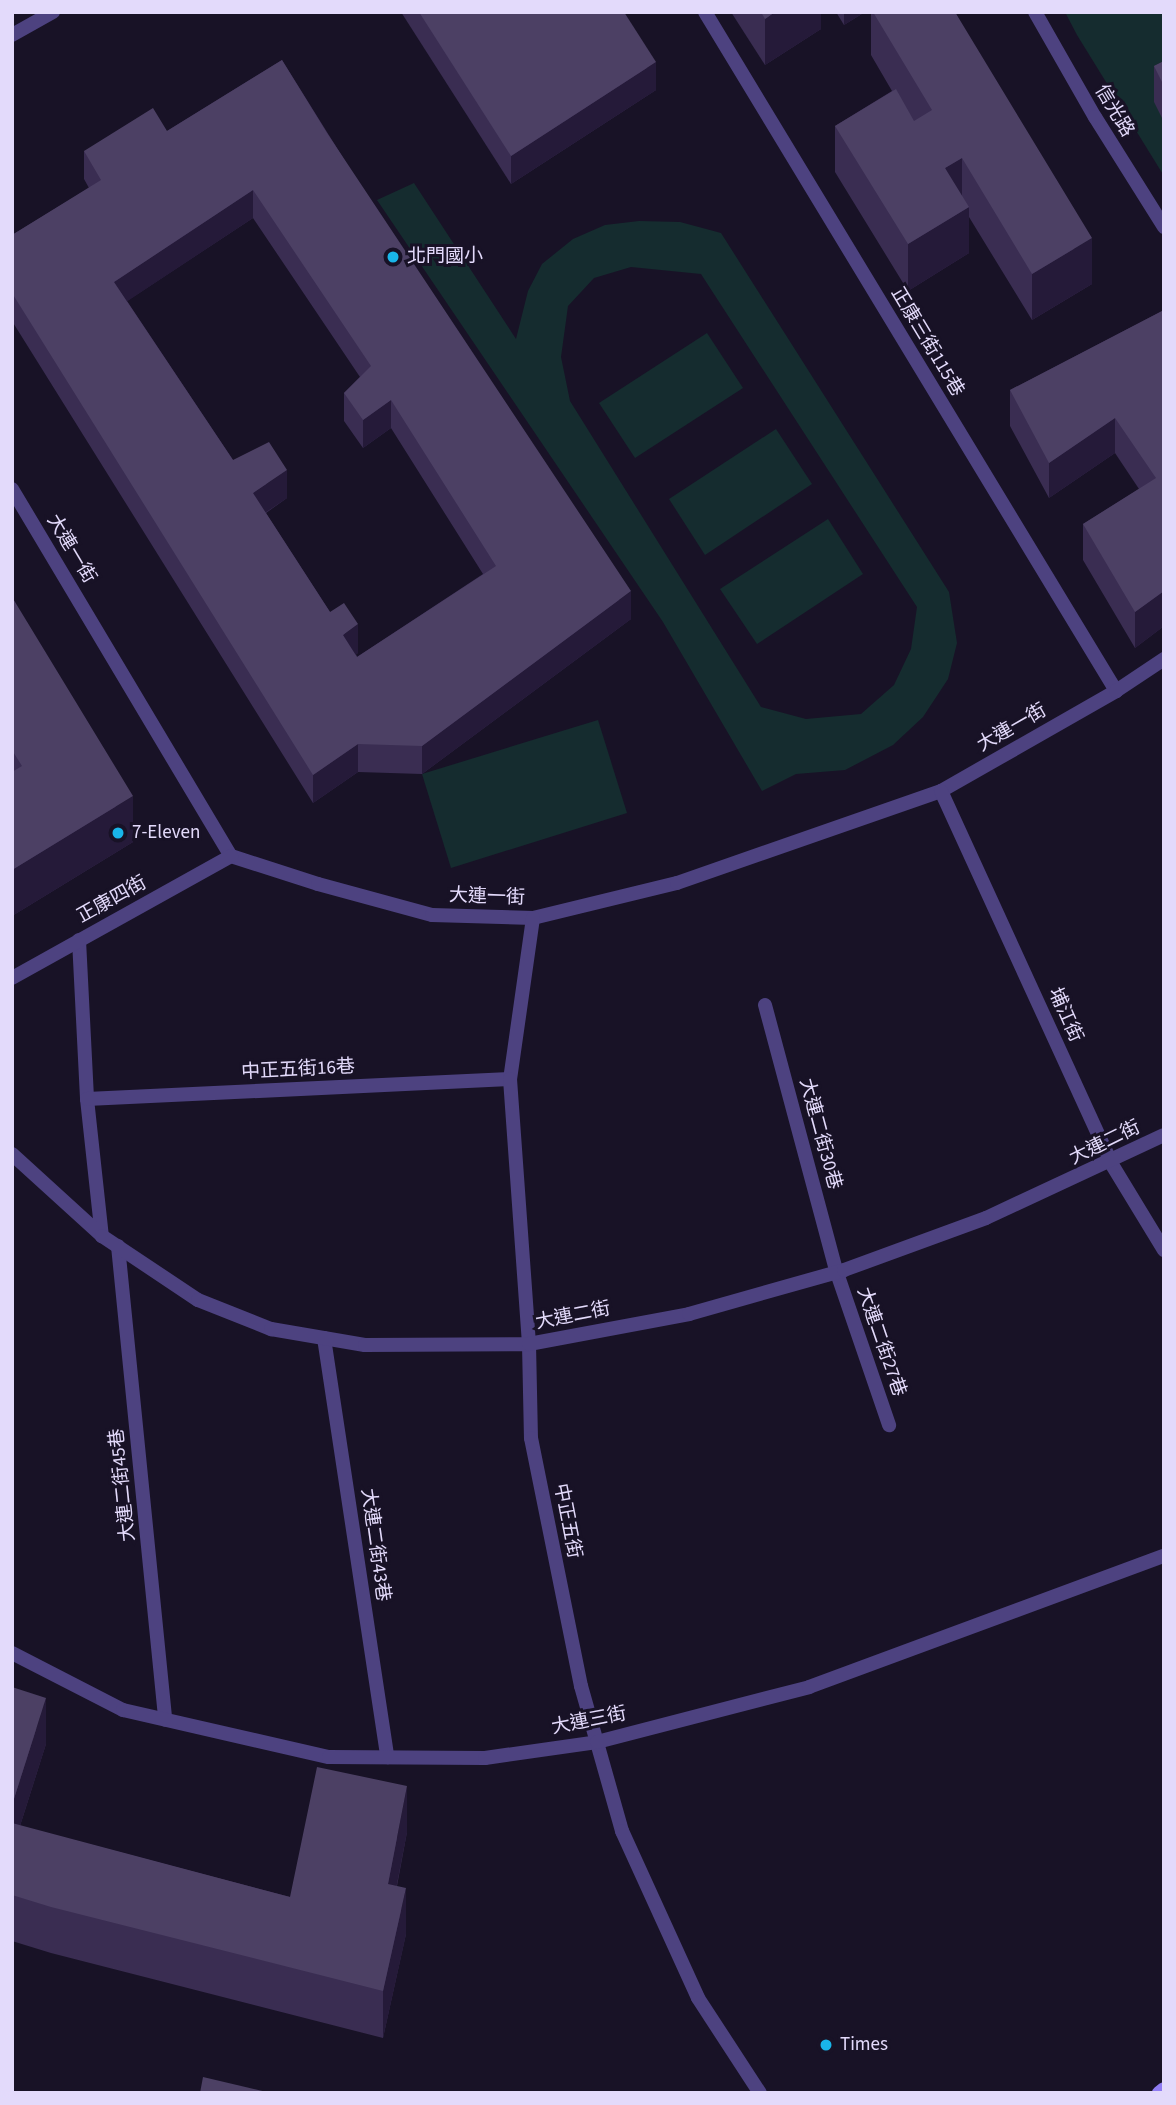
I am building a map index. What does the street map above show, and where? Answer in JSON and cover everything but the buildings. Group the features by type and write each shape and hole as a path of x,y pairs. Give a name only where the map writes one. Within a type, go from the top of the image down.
{"street":[{"path":"12,35 53,12"},
{"name":"正康三街115巷","path":"705,12 1116,691"},
{"name":"信光路","path":"1035,12 1095,117 1164,227"},
{"name":"大連一街","path":"12,489 231,856 318,884 432,915 533,918 677,883 942,791 1116,691 1164,659"},
{"name":"埔江街","path":"942,791 1111,1163 1164,1250"},
{"name":"正康四街","path":"12,978 231,856"},
{"name":"中正五街","path":"533,918 510,1079 529,1343 531,1438 581,1686 622,1832 698,1998 760,2093"},
{"path":"79,940 87,1099 102,1236"},
{"name":"大連二街30巷","path":"765,1005 836,1273"},
{"name":"中正五街16巷","path":"87,1099 510,1079"},
{"name":"大連二街","path":"12,1154 102,1236 198,1300 271,1329 365,1345 529,1343 689,1314 836,1273 986,1218 1111,1163 1164,1135"},
{"name":"大連二街45巷","path":"118,1246 165,1720"},
{"name":"大連二街27巷","path":"836,1273 889,1425"},
{"name":"大連二街43巷","path":"324,1338 387,1757"},
{"name":"大連三街","path":"12,1653 123,1710 329,1757 485,1758 597,1742 809,1687 1164,1556"},
{"path":"1159,2093 1164,2089"}],"green space":[{"path":"1065,12 1164,12 1164,176 1077,35"},
{"path":"414,183 516,339 528,291 542,264 573,239 605,225 639,221 680,222 721,233 949,592 957,643 948,679 923,717 893,745 845,770 796,774 762,791 663,622 377,200","holes":["631,267 701,274 917,607 911,649 894,685 861,714 806,719 761,707 570,401 561,357 568,306 594,278"]},
{"path":"707,333 743,388 635,458 599,403"},
{"path":"776,429 812,484 705,555 669,499"},
{"path":"828,519 863,574 757,644 720,589"},
{"path":"598,720 627,813 451,868 422,774"}],"place":[{"name":"北門國小","path":"393,257"},
{"name":"7-Eleven","path":"118,833"},
{"name":"Times","path":"826,2045"}]}
